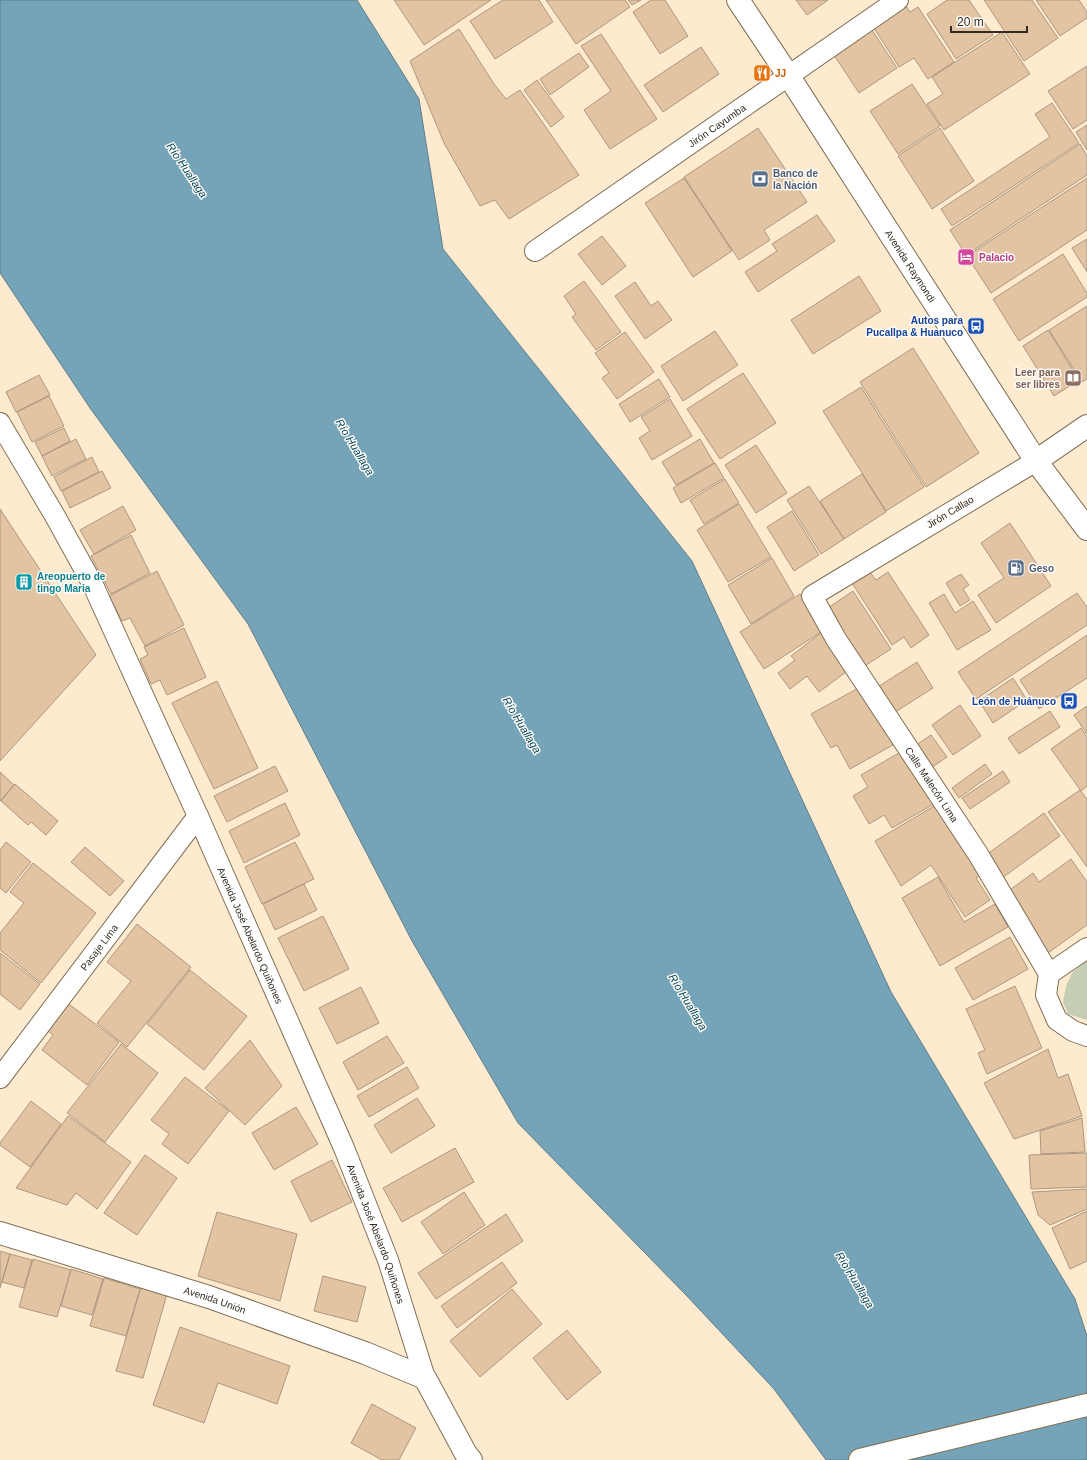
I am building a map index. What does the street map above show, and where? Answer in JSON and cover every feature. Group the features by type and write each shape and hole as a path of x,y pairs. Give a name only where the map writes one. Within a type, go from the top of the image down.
{"main road":[{"name":"Avenida Raymondi","path":"738,0 788,75 1036,461 1087,529"},
{"name":"Jirón Callao","path":"1036,461 1087,426"},
{"name":"Avenida Unión","path":"0,1233 208,1297 365,1353 425,1378"},
{"name":"Avenida José Abelardo Quiñones","path":"425,1378 466,1454 471,1460"},
{"path":"860,1460 1087,1405"}],"street":[{"name":"Jirón Cayumba","path":"535,251 898,0"},
{"name":"Avenida José Abelardo Quiñones","path":"0,423 55,516 93,585 198,816 344,1148 388,1260 425,1378"},
{"name":"Jirón Callao","path":"812,596 1036,461"},
{"name":"Calle Malecón Lima","path":"812,596 836,639 978,854 1049,974"},
{"name":"Pasaje Lima","path":"0,1078 198,816"},
{"path":"1087,948 1049,974 1046,995 1057,1020 1073,1031 1087,1036"}],"green space":[{"path":"1087,960 1087,1020 1068,1014 1063,1002 1066,986 1072,973"}],"water":[{"name":"Río Huallaga","path":"0,0 357,0 419,99 443,249 692,561 891,992 1075,1299 1087,1336 1087,1460 826,1460 774,1389 686,1295 518,1123 412,941 248,624 90,408 0,273"}],"building":[{"path":"394,0 491,0 424,45"},
{"path":"503,0 539,0 553,22 495,59 470,21"},
{"path":"546,0 625,0 630,7 576,44"},
{"path":"628,0 641,0 632,5"},
{"path":"651,0 665,0 688,36 660,54 633,12"},
{"path":"796,0 828,0 807,15"},
{"path":"947,0 969,0 993,35 956,59 927,14"},
{"path":"984,0 1032,0 1058,38 1024,61"},
{"path":"1036,0 1079,0 1087,12 1087,18 1060,36"},
{"path":"904,3 910,12 918,7 954,62 928,79 914,58 899,67 872,25"},
{"path":"870,27 897,68 859,93 832,52"},
{"path":"459,29 494,84 506,99 520,90 579,175 509,219 495,200 480,206 444,143 410,61"},
{"path":"1002,32 1030,74 944,130 927,104 943,94 932,77"},
{"path":"601,34 657,119 610,149 584,110 611,91 581,46"},
{"path":"701,47 719,74 663,112 644,85"},
{"path":"579,53 589,67 550,95 540,79"},
{"path":"1087,66 1087,120 1073,129 1048,91"},
{"path":"537,80 564,117 551,127 524,90"},
{"path":"912,84 940,126 898,154 870,111"},
{"path":"1052,103 1079,143 952,226 941,209 1050,137 1035,114"},
{"path":"1087,125 1087,150 1076,132"},
{"path":"758,128 807,202 764,230 770,240 739,260 684,177"},
{"path":"940,128 974,181 932,209 898,156"},
{"path":"1080,144 1087,156 1087,175 966,255 950,230"},
{"path":"684,178 732,251 693,277 645,203"},
{"path":"1087,178 1087,230 991,293 967,256"},
{"path":"817,215 835,241 758,292 745,272 777,251 772,244"},
{"path":"602,236 626,266 602,285 578,254"},
{"path":"1087,239 1087,272 1072,248"},
{"path":"1063,254 1087,293 1087,297 1019,341 993,299"},
{"path":"859,276 881,311 813,354 791,320"},
{"path":"584,281 621,332 596,350 572,317 576,314 564,296"},
{"path":"635,282 651,306 658,301 672,320 645,339 615,296"},
{"path":"1087,306 1087,379 1082,382 1049,330"},
{"path":"1048,330 1079,380 1054,396 1023,346"},
{"path":"715,331 738,365 683,401 661,366"},
{"path":"625,332 654,372 617,399 602,378 609,373 595,353"},
{"path":"913,348 979,453 926,487 860,382"},
{"path":"743,373 776,423 720,459 687,409"},
{"path":"39,375 50,395 16,412 6,392"},
{"path":"659,379 670,397 630,422 619,404"},
{"path":"861,387 924,487 886,511 823,411"},
{"path":"49,396 64,426 32,442 17,412"},
{"path":"670,399 692,436 652,460 639,438 650,431 641,417"},
{"path":"64,428 70,441 42,456 35,442"},
{"path":"76,439 86,459 52,476 42,456"},
{"path":"700,439 714,463 676,485 662,462"},
{"path":"756,445 787,493 756,513 725,465"},
{"path":"92,457 99,472 61,491 54,477"},
{"path":"715,463 724,478 681,503 673,488"},
{"path":"102,471 111,488 70,508 62,491"},
{"path":"862,474 886,512 844,539 820,501"},
{"path":"725,479 739,503 704,524 690,500"},
{"path":"809,486 844,539 821,554 787,500"},
{"path":"739,504 771,557 728,582 697,530"},
{"path":"123,506 136,530 94,554 80,530"},
{"name":"Areopuerto de tingo Maria","path":"0,509 96,655 0,761"},
{"path":"792,511 819,555 794,571 767,527"},
{"path":"1010,523 1051,586 996,623 978,595 1004,578 981,543"},
{"path":"131,535 150,573 111,594 91,556"},
{"path":"772,558 794,596 751,624 728,585"},
{"path":"157,571 184,625 145,646 130,618 122,621 109,596"},
{"path":"869,571 876,580 888,572 929,635 911,648 904,637 892,645 852,583"},
{"path":"961,574 969,585 963,589 970,600 960,606 946,583"},
{"path":"853,591 891,649 860,669 822,612"},
{"path":"1077,593 1087,607 1087,625 976,699 958,672"},
{"path":"800,594 824,630 764,669 740,632"},
{"path":"944,594 955,613 973,601 991,630 957,650 929,603"},
{"path":"184,628 206,677 167,695 160,680 151,684 140,659 148,655 144,647"},
{"path":"822,632 850,669 819,692 807,676 790,689 778,673 795,660 791,656"},
{"path":"1087,635 1087,678 1039,709 1020,680"},
{"path":"917,662 933,688 889,716 873,690"},
{"path":"1013,678 1027,700 993,723 979,701"},
{"path":"217,681 258,768 214,789 172,703"},
{"path":"864,685 900,741 850,769 837,745 831,748 811,714"},
{"path":"960,705 981,736 953,755 932,725"},
{"path":"1087,706 1087,734 1074,715"},
{"path":"1050,711 1060,727 1019,754 1008,738"},
{"path":"1081,728 1087,737 1087,786 1081,791 1051,749"},
{"path":"931,735 947,757 928,770 912,748"},
{"path":"904,750 934,804 892,828 884,815 869,824 853,796 868,787 861,775"},
{"path":"985,764 992,774 959,798 952,788"},
{"path":"275,766 288,791 227,822 214,796"},
{"path":"1003,771 1010,782 970,809 962,798"},
{"path":"0,772 14,785 0,801"},
{"path":"15,784 58,821 46,835 31,822 28,825 1,801"},
{"path":"1080,790 1087,799 1087,867 1048,812"},
{"path":"941,802 986,872 976,878 990,900 965,917 931,865 901,886 875,841"},
{"path":"285,803 300,835 244,863 229,831"},
{"path":"1044,813 1060,836 1002,878 986,855"},
{"path":"6,842 31,862 6,893 0,888 0,850"},
{"path":"295,842 314,879 262,904 245,867"},
{"path":"85,847 124,881 110,896 71,862"},
{"path":"1071,859 1087,882 1087,925 1045,955 1003,895 1033,873 1039,882"},
{"path":"33,863 96,913 41,983 0,950 0,933 24,903 10,892"},
{"path":"938,877 964,922 995,904 1008,927 940,966 902,898"},
{"path":"304,884 317,910 275,930 263,904"},
{"path":"323,916 349,969 304,991 278,938"},
{"path":"137,924 191,967 127,1047 97,1023 131,981 107,962"},
{"path":"1010,937 1028,969 973,1000 955,968"},
{"path":"0,953 40,984 20,1010 0,994"},
{"path":"190,970 247,1016 204,1070 147,1024"},
{"path":"1015,986 1042,1048 987,1074 978,1053 985,1050 966,1009"},
{"path":"361,987 379,1023 337,1044 319,1008"},
{"path":"69,1004 119,1042 87,1085 42,1050 53,1035 48,1031"},
{"path":"387,1036 404,1063 358,1090 343,1062"},
{"path":"250,1040 282,1086 245,1125 205,1088"},
{"path":"121,1044 158,1073 105,1142 67,1113"},
{"path":"1048,1049 1058,1078 1068,1074 1082,1116 1014,1139 984,1083"},
{"path":"407,1067 419,1088 369,1117 357,1096"},
{"path":"185,1077 229,1111 188,1164 162,1144 169,1134 151,1120"},
{"path":"417,1098 435,1126 391,1153 374,1125"},
{"path":"31,1101 61,1124 30,1167 0,1145 0,1143"},
{"path":"296,1107 318,1144 274,1170 252,1133"},
{"path":"68,1116 131,1162 97,1209 76,1193 67,1205 16,1188"},
{"path":"1082,1118 1085,1152 1041,1154 1040,1131"},
{"path":"455,1148 474,1182 402,1222 383,1188"},
{"path":"1087,1153 1087,1187 1031,1189 1029,1155"},
{"path":"145,1155 177,1178 137,1235 104,1213"},
{"path":"332,1160 352,1202 311,1222 291,1181"},
{"path":"1087,1189 1087,1209 1050,1225 1038,1215 1032,1192"},
{"path":"464,1192 485,1225 443,1254 421,1222"},
{"path":"1087,1211 1087,1261 1070,1269 1052,1228"},
{"path":"217,1212 297,1234 280,1301 198,1276"},
{"path":"506,1214 523,1241 436,1299 418,1273"},
{"path":"0,1251 10,1254 0,1288"},
{"path":"10,1254 32,1260 24,1288 2,1282"},
{"path":"33,1259 71,1270 57,1317 19,1307"},
{"path":"502,1262 517,1283 457,1328 441,1306"},
{"path":"71,1269 103,1279 92,1315 61,1306"},
{"path":"323,1276 366,1287 357,1322 314,1311"},
{"path":"104,1278 140,1289 126,1336 90,1326"},
{"path":"141,1287 167,1294 143,1378 116,1371"},
{"path":"512,1289 542,1324 480,1377 450,1341"},
{"path":"180,1327 290,1366 277,1404 218,1383 204,1423 153,1405"},
{"path":"567,1330 601,1372 567,1400 533,1358"},
{"path":"372,1404 416,1428 399,1460 382,1460 351,1443"}],"place":[{"name":"JJ","path":"762,73"},
{"name":"Banco de la Nación","path":"760,179"},
{"name":"Palacio","path":"966,257"},
{"name":"Autos para Pucallpa & Huanuco","path":"976,326"},
{"name":"Leer para ser libres","path":"1073,378"},
{"name":"Geso","path":"1016,568"},
{"name":"Areopuerto de tingo Maria","path":"24,582"},
{"name":"León de Huánuco","path":"1069,701"}]}
